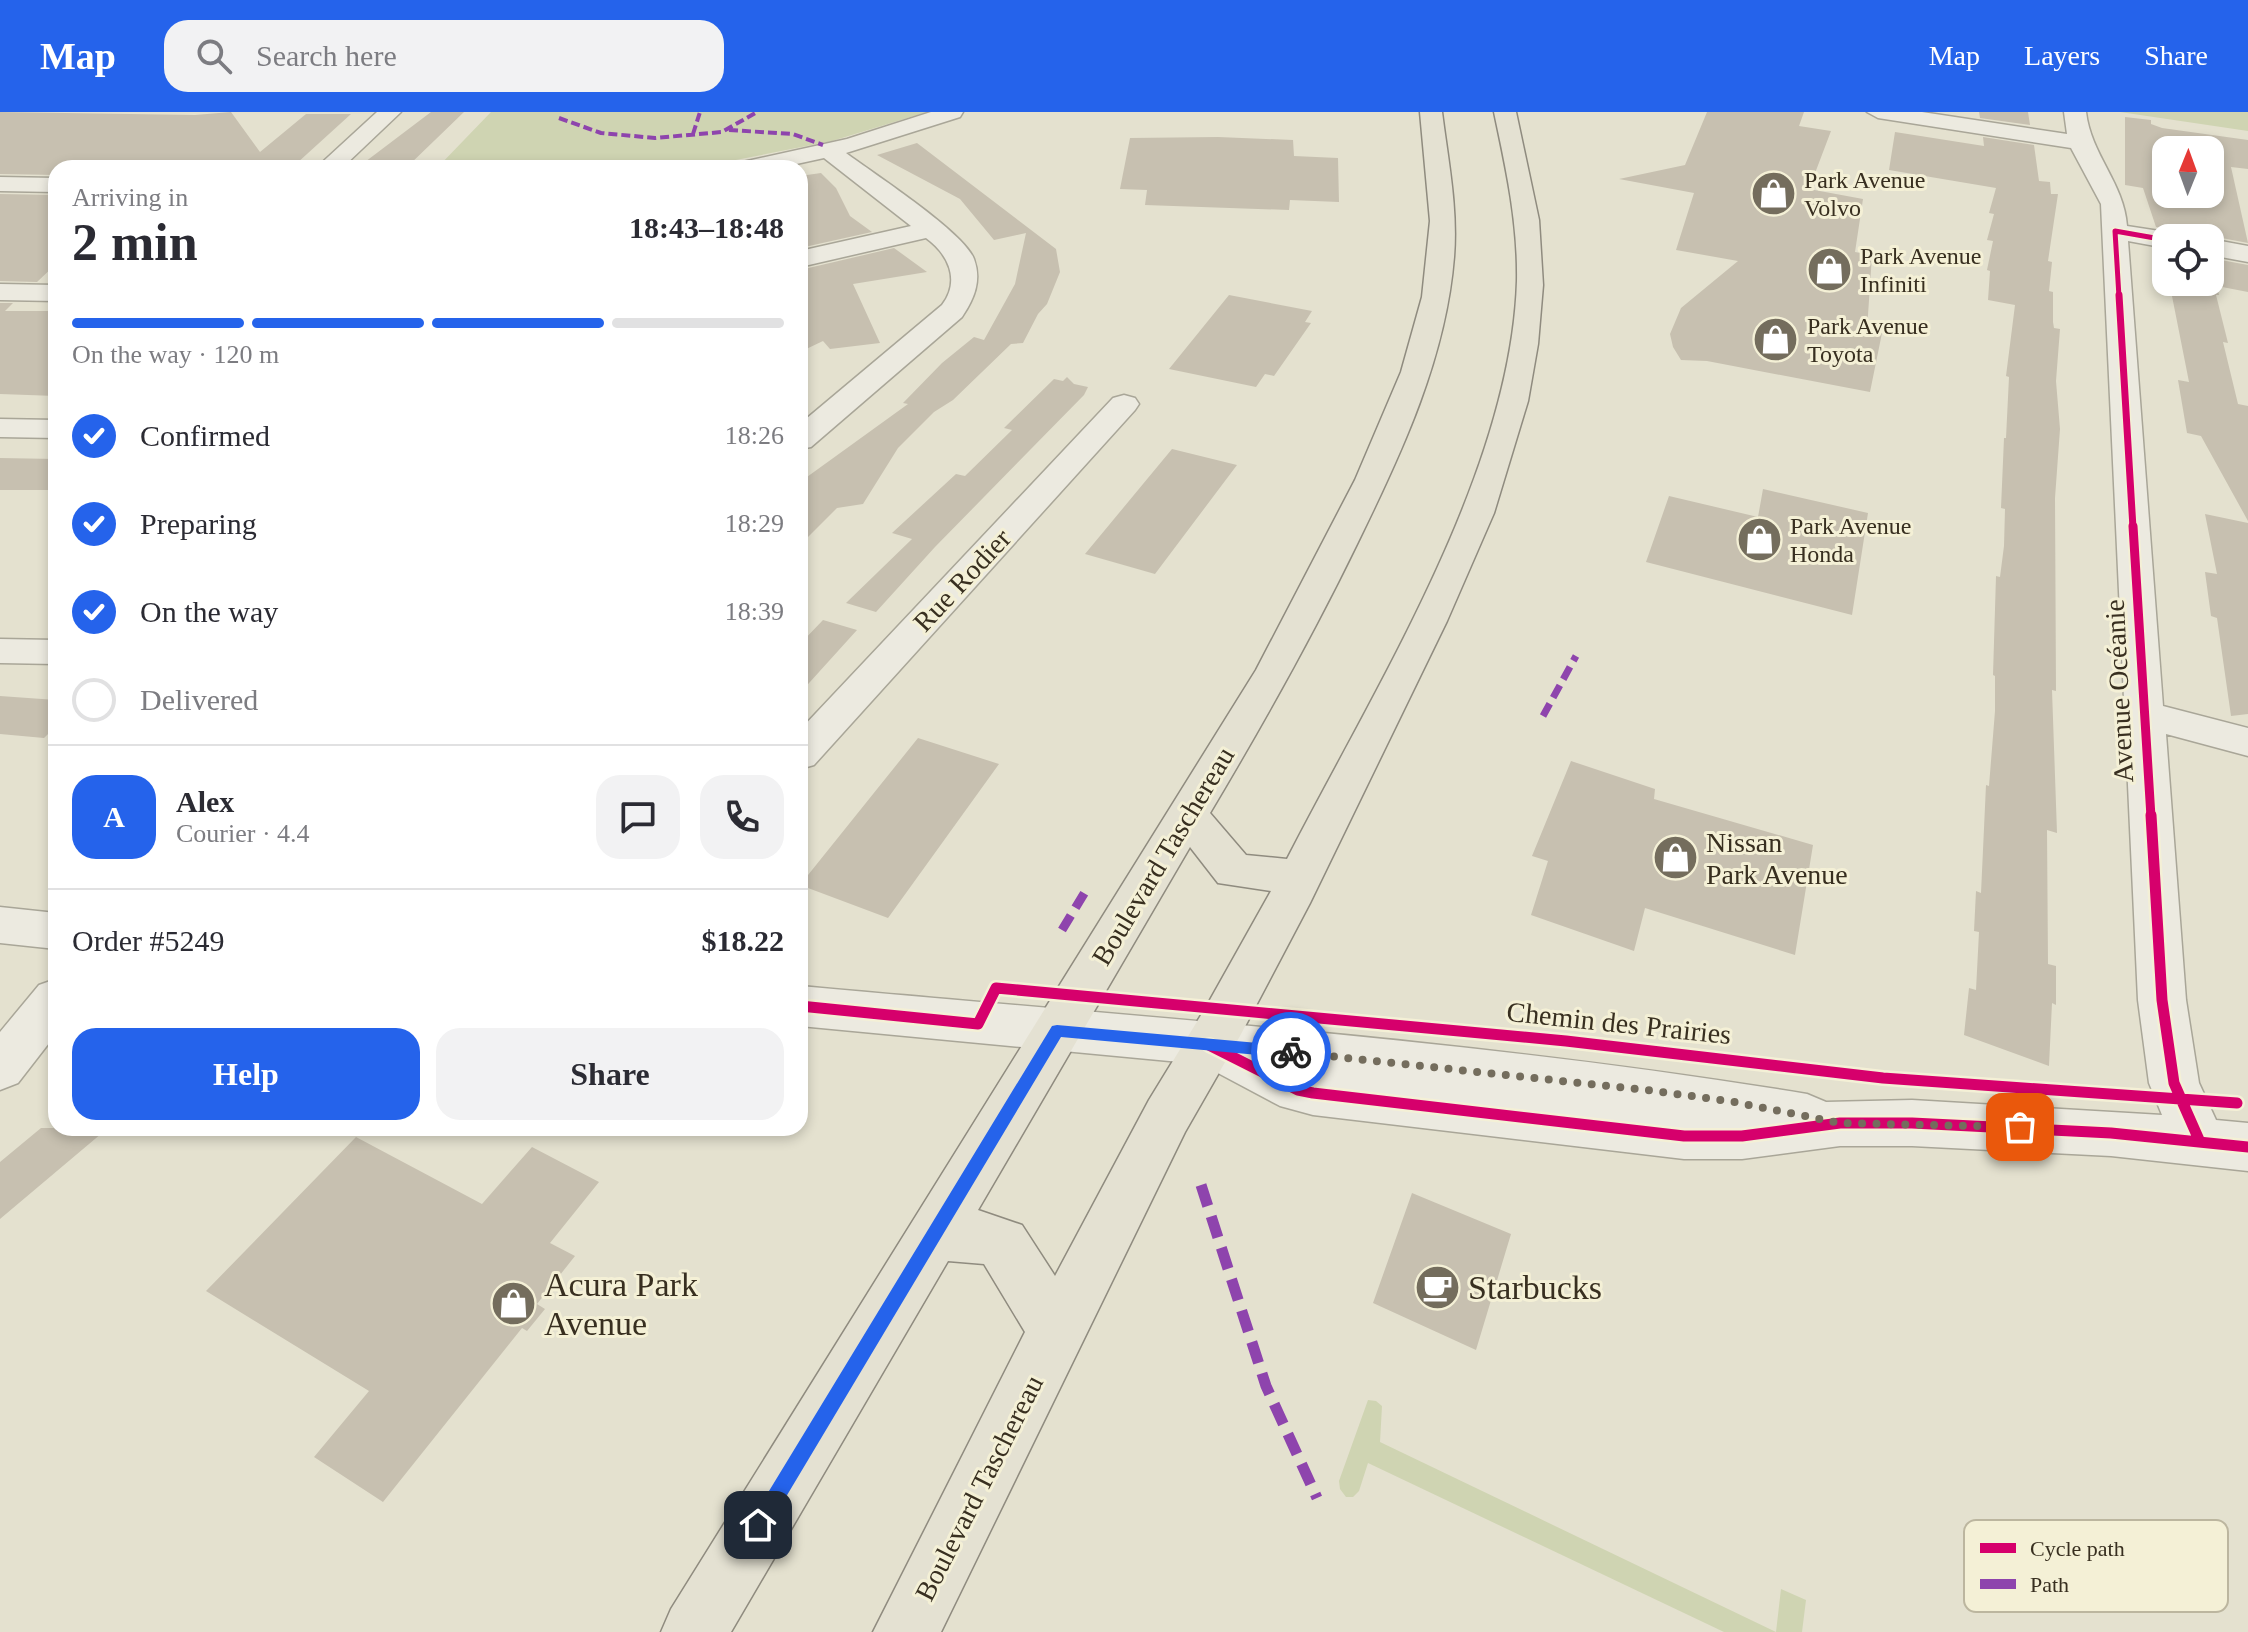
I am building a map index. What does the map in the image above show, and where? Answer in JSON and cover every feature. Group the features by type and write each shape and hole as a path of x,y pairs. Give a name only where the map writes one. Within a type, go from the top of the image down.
{"main road":[{"name":"Boulevard Taschereau","path":"694,1632 1288,648 1386,451 1407,397 1432,310 1441,259 1442,191 1431,112"},
{"name":"Boulevard Taschereau","path":"906,1632 1169,1113 1231,1009 1299,877 1447,584 1472,525 1503,436 1525,335 1530,283 1523,191 1505,112"},
{"path":"1188,815 1234,871 1299,877"},
{"path":"932,1235 979,1236 998,1240 1009,1250 1058,1333"}],"street":[{"path":"337,160 390,112"},
{"path":"785,160 829,151 952,112"},
{"path":"1878,112 2078,142"},
{"name":"Avenue Océanie","path":"2075,112 2078,142 2110,193 2115,231 2166,1032 2176,1091 2224,1144"},
{"path":"808,433 938,325 960,300 965,278 961,258 931,229 829,151"},
{"path":"0,184 48,185"},
{"path":"808,257 931,229"},
{"path":"2115,231 2152,238"},
{"path":"2224,250 2248,254"},
{"path":"0,292 48,293"},
{"path":"821,391 849,399"},
{"name":"Rue Rodier","path":"808,746 1124,404"},
{"path":"0,428 48,429"},
{"path":"0,651 48,652"},
{"path":"2145,715 2248,742"},
{"path":"0,925 48,930"},
{"path":"808,1007 1209,1045 1298,1090 1313,1093 1684,1136 1742,1136 1840,1123 1989,1125 2224,1144"},
{"path":"0,1068 48,1009"}],"green space":[{"path":"491,112 927,112 832,141 736,160 445,160"},
{"path":"2120,112 2248,112 2248,131"},
{"path":"1368,1400 1382,1406 1380,1442 1776,1632 1724,1632 1368,1463 1359,1491 1353,1497 1346,1497 1339,1481"},
{"path":"1781,1589 1806,1600 1802,1632 1776,1632"}],"building":[{"path":"0,112 195,115 231,112 260,152 306,114 351,114 300,160 48,160 48,175 0,174"},
{"path":"431,112 464,112 414,160 368,160"},
{"path":"1707,112 1804,112 1799,126 1831,131 1809,189 1863,199 1855,252 1872,255 1867,330 1882,333 1870,392 1707,361 1681,360 1673,347 1670,334 1681,308 1738,261 1676,250 1694,193 1619,179 1685,165"},
{"path":"1979,112 2028,112 2030,125 1980,118"},
{"path":"2125,117 2151,120 2151,124 2162,128 2219,136 2152,136 2152,208 2224,208 2224,137 2248,140 2248,169 2231,167 2248,243 2224,238 2224,224 2155,224 2143,188 2125,185"},
{"path":"1895,132 1984,146 1983,137 2034,145 2039,181 2050,182 2051,194 2058,194 2048,261 2052,262 2049,291 2053,292 2054,328 2060,329 2056,381 2060,429 2055,498 2056,691 2052,690 2057,833 2047,830 2048,964 2056,966 2056,1005 2052,1003 2049,1066 1964,1035 1969,988 1976,990 1979,932 1974,931 1976,891 1981,893 1986,785 1989,786 1995,711 1996,576 2000,577 2004,546 2005,509 2001,508 2009,377 2006,376 2015,305 1988,300 1990,271 1987,270 1993,241 1987,240 1994,214 1989,213 1996,188 1889,170"},
{"path":"1130,138 1293,140 1294,156 1338,158 1339,202 1290,200 1289,210 1145,205 1147,190 1120,189"},
{"path":"917,143 1056,249 1060,272 1047,304 1038,314 1023,343 1011,344 898,448 863,504 837,508 808,537 808,476 908,404 903,403 942,363 974,337 984,340 1015,284 1026,233 994,240 960,199 877,155"},
{"path":"821,173 836,188 850,216 872,232 808,246 808,175"},
{"path":"0,194 48,195 48,272 37,282 0,281"},
{"path":"894,248 927,272 853,284 880,343 830,349 823,341 808,348 808,268"},
{"path":"2224,261 2248,265 2248,292 2224,287"},
{"path":"1229,295 1312,311 1305,322 1311,323 1274,376 1265,374 1256,387 1169,369"},
{"path":"2172,296 2216,296 2228,343 2223,342 2238,404 2248,406 2248,521 2201,436 2187,433 2178,380 2189,382"},
{"path":"0,303 13,303 5,311 48,311 48,396 0,394"},
{"path":"1067,377 1074,384 1088,387 1084,395 876,612 846,603 912,539 892,533 956,474 965,476 1012,430 1004,428 1054,379 1063,381"},
{"path":"1172,449 1237,465 1155,574 1085,554"},
{"path":"0,458 48,459 48,490 0,490"},
{"name":"Park Avenue Honda","path":"1763,489 1868,513 1852,615 1646,562 1669,496 1758,517"},
{"path":"2205,514 2248,523 2248,714 2231,716 2217,618 2211,616 2205,572 2217,574"},
{"path":"823,620 857,630 808,684 808,636"},
{"path":"0,696 48,699 48,734 44,738 0,734"},
{"path":"918,738 999,764 888,918 808,888 808,875"},
{"name":"Nissan Park Avenue","path":"1571,761 1655,789 1654,799 1813,845 1795,955 1645,908 1634,951 1531,915 1548,861 1532,856"},
{"path":"41,1128 48,1128 48,1136 99,1136 0,1219 0,1162"},
{"path":"356,1137 482,1204 532,1147 599,1182 550,1243 575,1256 537,1304 545,1309 527,1331 522,1328 383,1502 314,1457 369,1391 206,1291"},
{"name":"Starbucks","path":"1412,1193 1511,1234 1476,1350 1373,1303"}],"marked path":[{"path":"693,134 700,112"},
{"path":"559,118 601,133 655,138 722,132 757,112"},
{"path":"729,130 793,134 823,145"},
{"path":"1543,716 1576,656"},
{"path":"1062,930 1085,892"},
{"path":"1201,1185 1266,1386 1317,1498"}],"cycle path":[{"path":"2152,238 2115,231 2162,1000 2174,1083 2200,1142"},
{"name":"Chemin des Prairies","path":"808,1007 978,1024 996,988 1566,1041 1883,1078 2237,1103"},
{"path":"1209,1045 1298,1090 1313,1093 1684,1136 1742,1136 1840,1123 1912,1123 2111,1133 2248,1147"}],"way so far":[{"path":"1291,1052 1655,1091 1734,1102 1840,1123 2020,1127"}],"place":[{"name":"Park Avenue Volvo","path":"1773,194"},
{"name":"Park Avenue Infiniti","path":"1829,270"},
{"name":"Park Avenue Toyota","path":"1776,340"},
{"name":"Park Avenue Honda","path":"1759,540"},
{"name":"Nissan Park Avenue","path":"1675,858"},
{"name":"Starbucks","path":"1437,1287"},
{"name":"Acura Park Avenue","path":"513,1304"}],"route":[{"path":"758,1525 1057,1031 1291,1052"}]}
